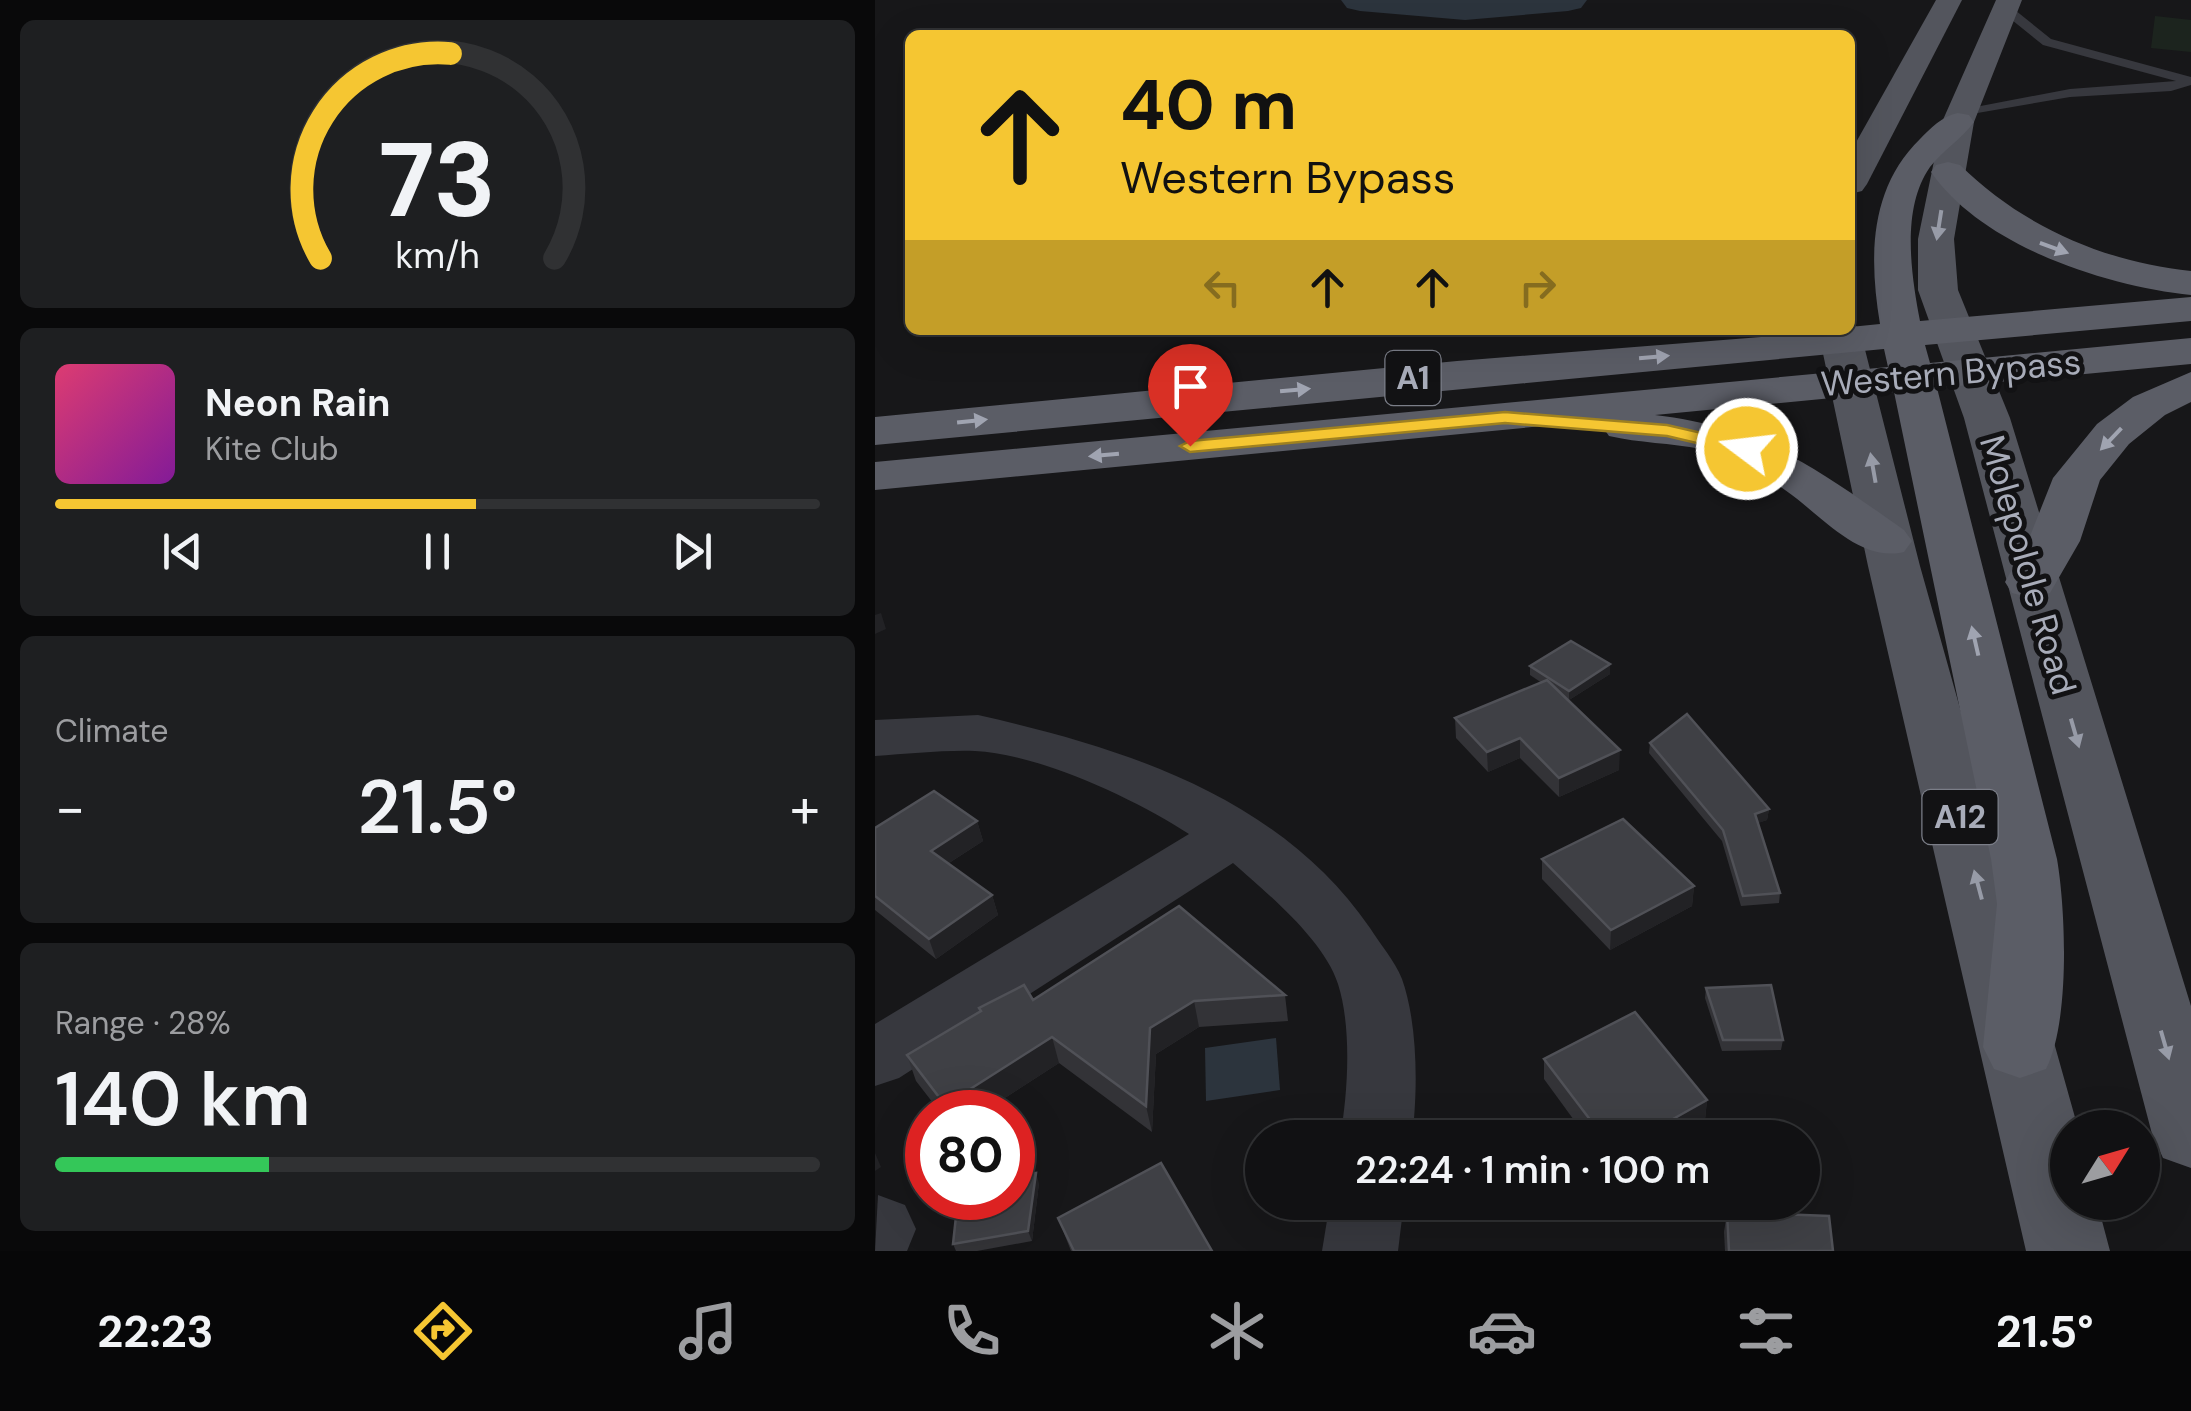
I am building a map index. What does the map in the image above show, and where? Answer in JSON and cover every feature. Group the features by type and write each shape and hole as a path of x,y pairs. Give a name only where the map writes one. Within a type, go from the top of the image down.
{"highway":[{"path":"1961,118 1914,162 1899,199 1893,267 1934,353 2024,859 2031,904 2020,1047"},
{"path":"1948,172 1988,213 2023,236 2058,251 2191,284"},
{"name":"Western Bypass","path":"1934,353 2191,309"},
{"path":"1457,374 1590,335"},
{"name":"Western Bypass","path":"875,432 1457,374 1844,351 2191,351"},
{"name":"Western Bypass","path":"875,476 1505,418 1844,351"},
{"path":"2031,582 2044,564 2077,478 2113,434 2149,406 2191,385"},
{"path":"1505,418 1667,430 1747,449 1790,473 1887,541"}],"main road":[{"path":"1855,175 1949,0"},
{"name":"Molepolole Road","path":"2008,5 1961,118 1948,172 1936,239 1934,353 1987,418 2191,1134"},
{"name":"A12","path":"1844,351 1863,412 1887,541 2020,1047 2068,1251"}],"street":[{"path":"875,738 978,734 1065,753 1161,788 1255,848 1325,911 1370,980 1384,1082 1379,1120"},
{"path":"875,1058 1233,834"},
{"path":"1360,1251 1364,1220"}],"lane":[{"path":"2008,5 2047,42 2191,81"},
{"path":"1961,118 2024,100 2171,87 2191,81"}],"shaded area":[{"path":"2155,16 2191,20 2191,52 2151,48"},
{"path":"1276,1038 1280,1090 1206,1101 1205,1048"}],"building":[{"path":"1571,641 1610,664 1569,691 1530,666"},
{"path":"1547,680 1620,750 1559,778 1520,738 1487,752 1455,718"},
{"path":"1687,714 1769,809 1755,814 1780,893 1743,896 1723,830 1650,743"},
{"path":"934,791 977,821 931,851 992,895 929,939 875,896 875,828"},
{"path":"1623,819 1694,886 1611,930 1542,859"},
{"path":"1179,906 1285,995 1194,1001 1150,1028 1146,1106 1052,1037 969,1090 934,1090 907,1055 981,1011 979,1008 1024,985 1033,1000"},
{"path":"1771,985 1783,1040 1723,1040 1706,988"},
{"path":"1635,1012 1707,1100 1671,1120 1590,1120 1544,1059"},
{"path":"1161,1163 1212,1251 1074,1251 1058,1218"},
{"path":"1820,1216 1829,1216 1833,1251 1729,1251 1727,1220 1820,1220"},
{"path":"956,1220 1030,1220 1028,1231 953,1244"}],"waterway":[{"path":"1360,0 1465,9 1568,0"}],"route":[{"path":"1190,446 1505,418 1667,430 1747,449"}]}
